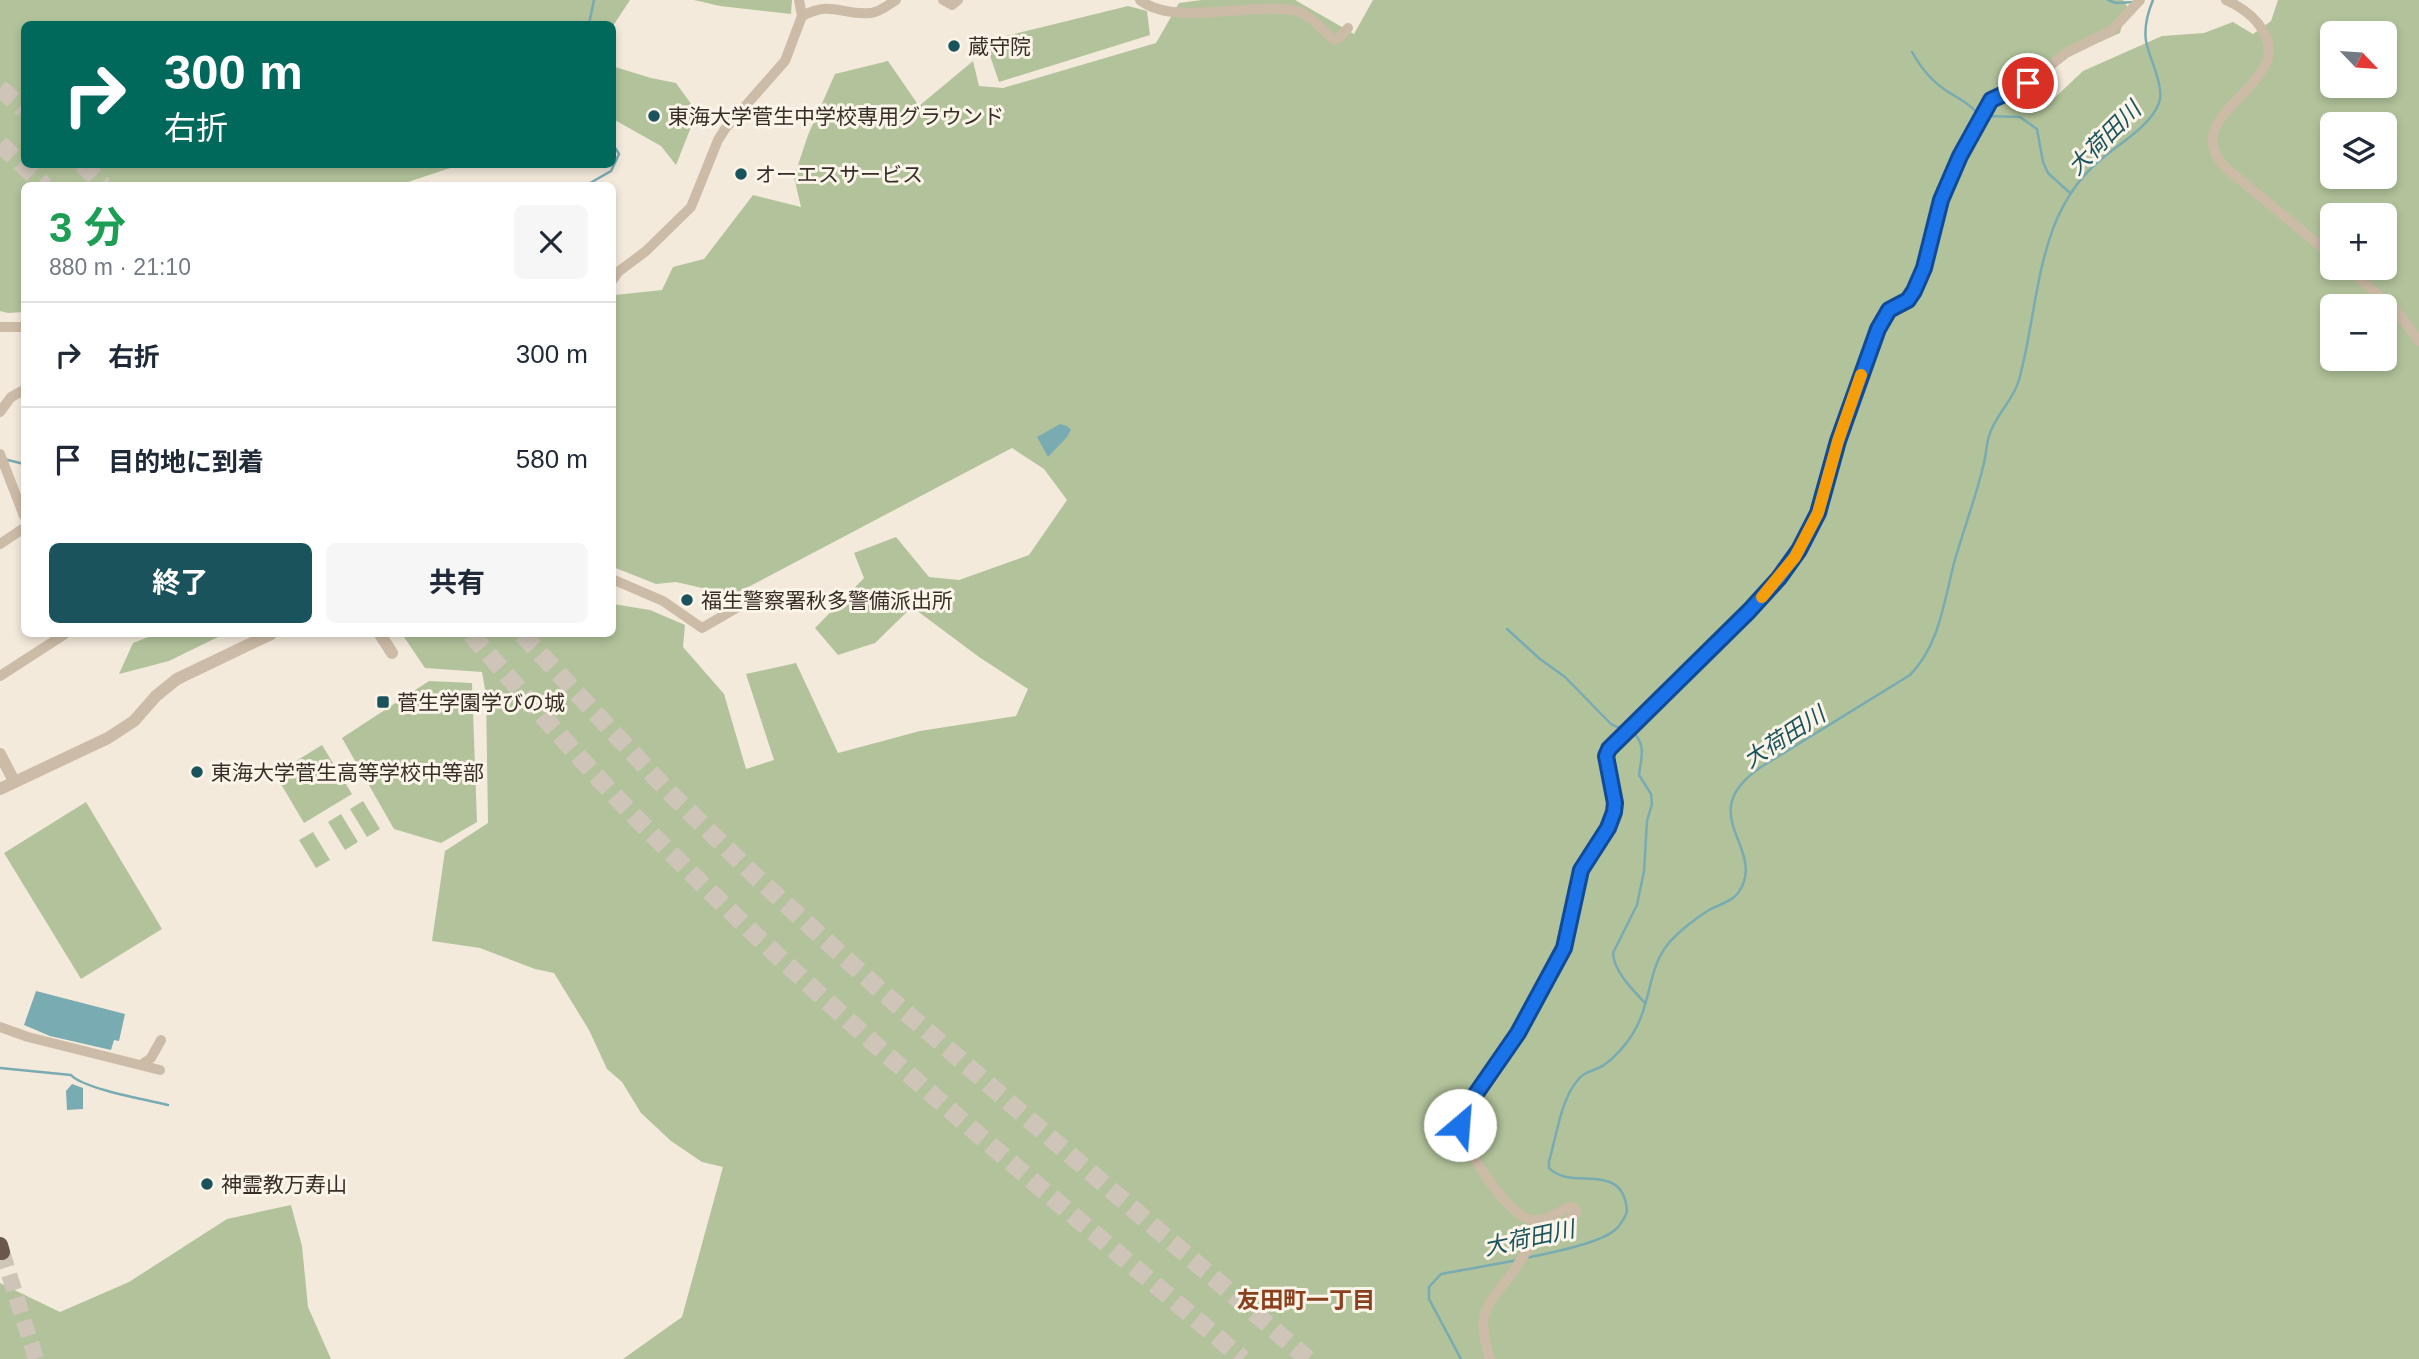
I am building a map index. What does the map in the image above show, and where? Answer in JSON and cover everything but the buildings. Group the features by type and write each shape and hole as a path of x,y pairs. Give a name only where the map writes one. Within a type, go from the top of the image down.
{"street":[{"path":"616,275 691,208 718,140 785,61 802,16 799,0"},
{"path":"802,16 828,7 873,13 896,0"},
{"path":"943,0 952,5 958,0"},
{"path":"1140,0 1158,10 1283,7 1312,19 1334,40 1348,28"},
{"path":"2226,0 2257,21 2265,32 2269,49 2261,73 2234,102 2216,128 2212,139 2214,153 2228,170 2320,245"},
{"path":"1490,1359 1483,1332 1486,1309 1530,1247 1571,1220 1576,1213 1572,1207 1536,1220 1527,1219 1512,1209 1495,1189 1461,1132 1461,1118 1518,1033 1564,948 1581,870 1608,828 1614,812 1615,803 1606,756 1609,749 1749,611 1779,578 1799,550 1818,513 1838,441 1878,329 1889,310 1908,300 1914,291 1924,268 1941,200 1986,106 1996,97 2017,90 2040,75 2058,58 2111,31 2137,3"},
{"path":"2361,280 2396,310 2419,341"},
{"path":"0,327 21,327"},
{"path":"0,412 11,397 21,392"},
{"path":"0,454 21,507"},
{"path":"0,544 21,530"},
{"path":"616,581 663,601 702,628 758,595"},
{"path":"0,676 60,637"},
{"path":"0,789 108,738 134,721 156,696 177,679 265,637"},
{"path":"382,637 393,653"},
{"path":"0,754 15,781"},
{"path":"0,1027 28,1037 160,1070"},
{"path":"141,1065 151,1058 161,1040"}],"green space":[{"path":"0,0 630,0 616,21 21,21 21,168 450,168 408,182 21,182 21,312 0,311"},
{"path":"694,0 792,0 791,14 720,6"},
{"path":"1202,0 1295,0 1354,34 1373,0 2123,0 2127,6 2120,33 2056,61 2039,91 2047,105 2083,71 2162,36 2204,33 2233,22 2253,34 2271,21 2278,0 2419,0 2419,1359 623,1359 682,1317 723,1167 702,1162 671,1141 641,1113 622,1082 607,1069 589,1030 554,973 535,969 480,948 432,941 445,851 488,823 486,695 482,672 425,668 404,637 616,637 616,604 650,610 685,625 683,647 724,694 746,769 774,760 746,674 796,663 838,753 920,731 1016,716 1028,689 979,657 912,607 875,643 838,655 815,628 864,578 854,553 896,537 929,577 959,580 1029,555 1067,500 1044,469 1012,448 733,595 676,582 656,584 616,568 616,295 662,290 673,267 704,259 753,195 801,207 794,177 808,135 835,74 888,61 919,106 973,61 979,86 1003,88 1156,43 1179,3"},
{"path":"1128,6 1147,11 1150,35 999,82 985,41"},
{"name":"東海大学菅生中学校専用グラウンド","path":"616,67 676,83 697,112 676,165 661,146 616,121"},
{"path":"148,637 218,637 169,661 119,674 133,643"},
{"path":"429,681 472,683 477,822 441,843 394,829 342,738"},
{"path":"322,745 352,794 304,823 275,774"},
{"path":"363,801 380,829 367,837 350,809"},
{"path":"86,802 162,929 81,979 4,853"},
{"path":"341,814 358,842 345,850 328,822"},
{"path":"313,832 330,860 316,868 299,840"},
{"path":"291,1205 302,1246 308,1307 331,1359 0,1359 0,1283 60,1312 129,1282 227,1219"}],"water":[{"path":"1060,424 1071,430 1048,457 1037,437"},
{"path":"36,991 125,1014 119,1041 114,1040 111,1050 50,1036 24,1025"},
{"path":"72,1084 83,1088 83,1109 67,1110 66,1091"}],"waterway":[{"path":"590,21 594,0"},
{"path":"2108,0 2116,3 2135,2"},
{"name":"大荷田川","path":"1525,1258 1597,1240 1615,1230 1626,1215 1624,1196 1617,1186 1596,1179 1570,1178 1549,1168 1560,1119 1571,1089 1580,1078 1609,1061 1632,1035 1642,1014 1657,963 1668,944 1693,921 1730,900 1740,890 1746,874 1745,859 1731,815 1732,800 1741,784 1761,767 1910,675 1928,651 1939,623 1980,479 1989,436 2019,380 2042,264 2054,226 2078,183 2099,161 2141,127 2155,112 2159,103 2160,89 2146,36 2153,0"},
{"path":"1912,52 1933,80 1977,113"},
{"path":"1984,116 2020,117 2037,129 2043,162 2048,173 2070,193"},
{"path":"616,149 619,154 616,160"},
{"path":"592,182 612,168"},
{"path":"4,459 21,463"},
{"path":"1507,629 1565,677 1611,724 1626,727"},
{"path":"1632,731 1640,741 1642,757 1639,775 1651,794 1652,804 1647,821 1644,871 1637,905 1613,953 1620,974 1645,1003"},
{"path":"0,1068 71,1075 89,1085 168,1105"},
{"name":"大荷田川","path":"1461,1359 1429,1299 1429,1287 1441,1274 1518,1260"}],"tunnel":[{"path":"0,88 21,106"},
{"path":"0,144 21,164"},
{"path":"26,168 41,182"},
{"path":"86,168 100,182"},
{"path":"474,637 638,820 783,961 934,1096 1243,1359"},
{"path":"525,637 666,789 755,876 879,989 1308,1359"},
{"path":"2,1252 36,1359"}],"slow traffic":[{"path":"1762,597 1795,557 1818,513 1838,441 1861,375"}],"place":[{"name":"蔵守院","path":"954,46"},
{"name":"東海大学菅生中学校専用グラウンド","path":"654,116"},
{"name":"オーエスサービス","path":"741,174"},
{"name":"福生警察署秋多警備派出所","path":"687,600"},
{"name":"菅生学園学びの城","path":"383,702"},
{"name":"東海大学菅生高等学校中等部","path":"197,772"},
{"name":"神霊教万寿山","path":"207,1184"}],"district":[{"name":"友田町一丁目","path":"1306,1300"}],"route":[{"path":"1460,1125 1464,1111 1518,1033 1564,948 1572,922 1581,870 1608,828 1614,812 1615,803 1606,756 1609,749 1749,611 1795,557 1818,513 1838,441 1878,329 1886,313 1908,300 1914,291 1924,268 1941,200 1960,156 1991,100 2028,83"}]}
